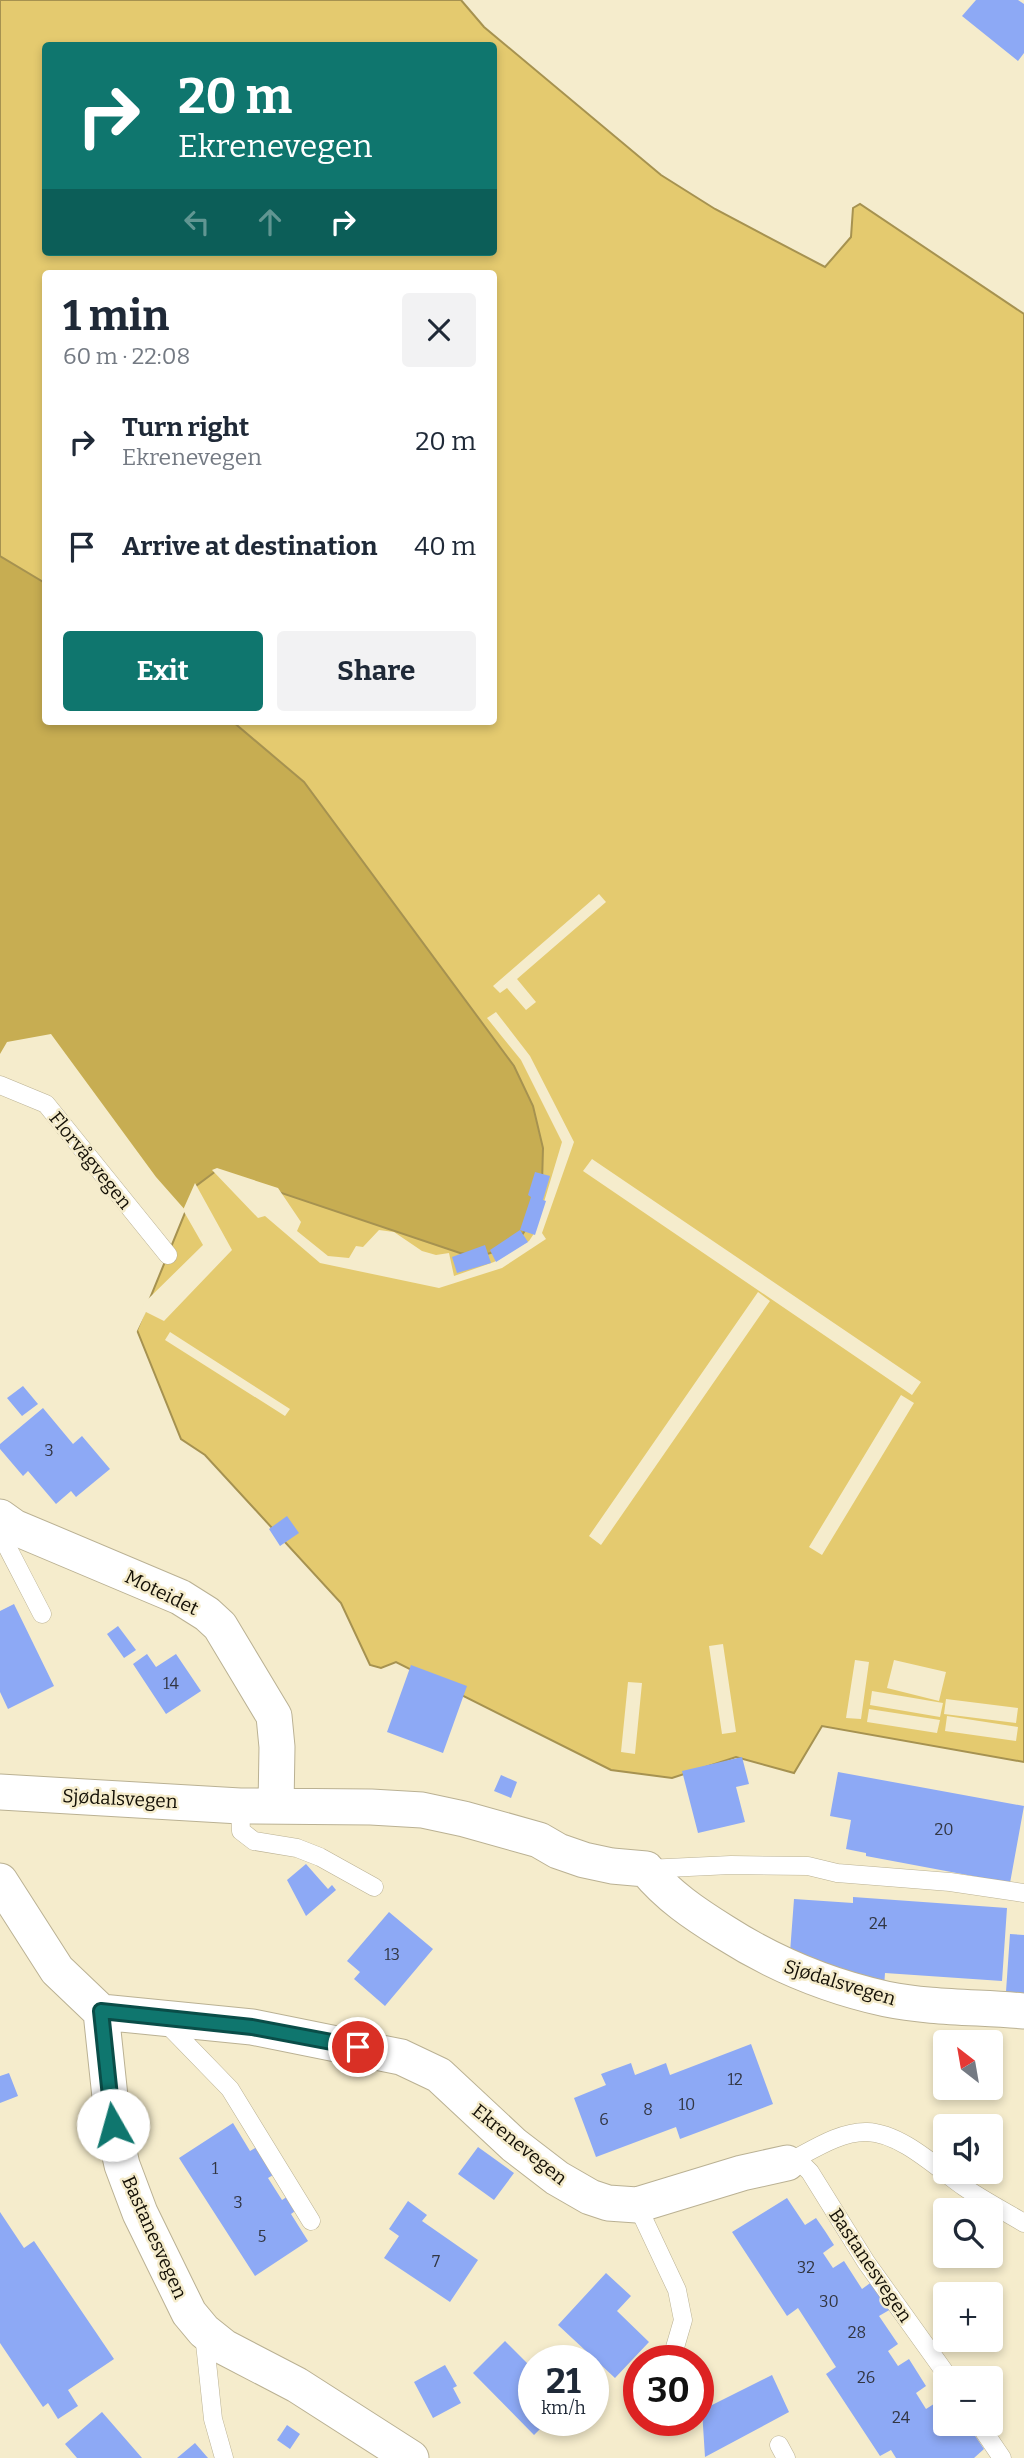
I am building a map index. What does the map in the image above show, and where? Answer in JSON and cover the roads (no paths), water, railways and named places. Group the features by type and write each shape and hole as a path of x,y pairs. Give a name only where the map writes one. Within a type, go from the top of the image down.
{"street":[{"name":"Moteidet","path":"0,1517 13,1527 180,1597 220,1626 274,1716 277,1747 276,1807"},
{"name":"Sjødalsvegen","path":"0,1792 240,1806 422,1810 539,1840 558,1851 584,1860 612,1866 646,1868 661,1887 690,1910 760,1955 803,1975 884,1999 1024,2011"},
{"path":"0,1881 57,1970 101,2011"},
{"name":"Ekrenevegen","path":"101,2011 252,2027 401,2057 439,2075 514,2145 556,2178 590,2197 608,2203 637,2205 742,2173 787,2163"},
{"name":"Bastanesvegen","path":"101,2011 113,2125 122,2165 141,2213 189,2313 225,2347 297,2385 411,2458"}],"lane":[{"name":"Florvågvegen","path":"0,1086 46,1104 168,1255"},
{"path":"0,1533 42,1614"},
{"path":"240,1806 242,1831 254,1841 297,1848 320,1857 374,1887"},
{"name":"Sjødalsvegen","path":"646,1868 808,1866 837,1873 950,1882 1024,1893"},
{"path":"159,2017 230,2088 311,2221"},
{"name":"Ekrenevegen","path":"787,2163 849,2134 875,2133 909,2147 966,2189 1024,2223"},
{"name":"Bastanesvegen","path":"787,2163 802,2164 810,2172 866,2262 940,2366"},
{"path":"637,2205 677,2290 683,2320 676,2345"},
{"path":"204,2330 213,2419 224,2458"},
{"path":"987,2436 1002,2458"}]}
